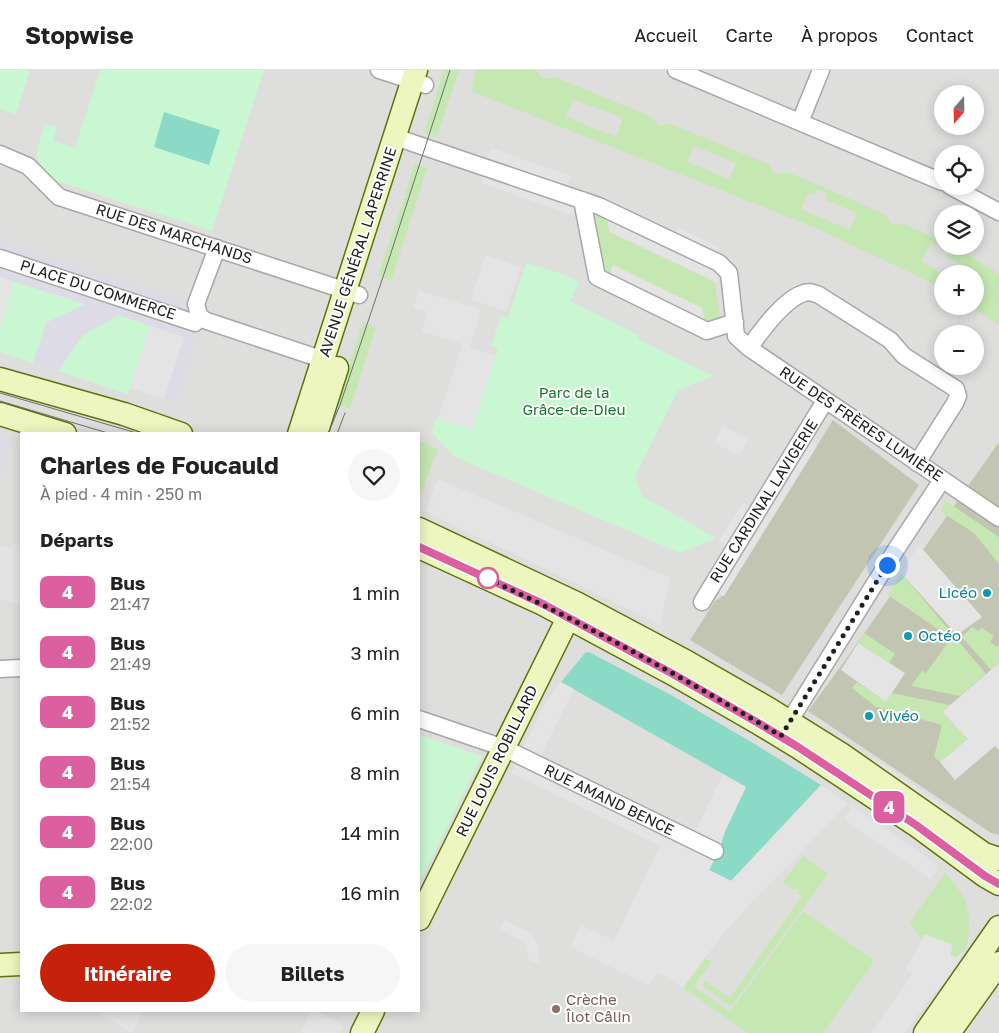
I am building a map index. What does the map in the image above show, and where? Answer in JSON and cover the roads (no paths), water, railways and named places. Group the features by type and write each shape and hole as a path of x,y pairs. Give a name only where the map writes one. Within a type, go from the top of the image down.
{"main road":[{"name":"AVENUE GÉNÉRAL LAPERRINE","path":"317,432 352,292 421,77"},
{"name":"AVENUE GÉNÉRAL LAPERRINE","path":"300,432 324,360 352,292"},
{"path":"0,378 124,414 175,432"},
{"path":"0,414 58,432"},
{"path":"420,530 572,610"},
{"path":"420,547 572,610 687,662 785,729 842,754 925,821 985,876 999,884"},
{"name":"RUE LOUIS ROBILLARD","path":"420,917 572,610"},
{"path":"925,821 984,854 999,859"},
{"path":"925,1033 999,927"},
{"path":"949,1033 999,962"},
{"path":"0,965 20,964"},
{"path":"362,1033 372,1012"}],"street":[{"path":"378,70 421,77"},
{"path":"676,70 934,179"},
{"path":"800,122 822,70"},
{"name":"RUE DES FRÈRES LUMIÈRE","path":"401,139 599,206 719,263 729,273 736,336 749,348 999,518"},
{"name":"RUE DES MARCHANDS","path":"1,158 28,166 59,197 352,292"},
{"path":"967,195 999,212"},
{"path":"582,200 597,277 707,331 735,322"},
{"name":"PLACE DU COMMERCE","path":"217,248 196,304 199,315 204,320 324,360"},
{"name":"PLACE DU COMMERCE","path":"0,258 195,323"},
{"path":"749,348 769,321 796,297 805,292 819,295 890,340 904,356 956,388 958,396 917,463"},
{"name":"RUE CARDINAL LAVIGERIE","path":"702,602 826,401"},
{"path":"785,729 897,548 942,480"},
{"path":"0,669 20,668"},
{"name":"RUE AMAND BENCE","path":"420,719 504,748 715,851"}],"tram line":[{"path":"329,432 340,405 389,259 450,70"},
{"path":"0,393 133,432"},
{"path":"0,401 104,432"},
{"path":"338,432 345,413"}],"place":[{"name":"Licéo","path":"987,593"},
{"name":"Octéo","path":"908,636"},
{"name":"Vivéo","path":"869,716"},
{"name":"Crèche Îlot Câlin","path":"556,1009"}],"park label":[{"name":"Parc de la Grâce-de-Dieu","path":"574,402"}]}
